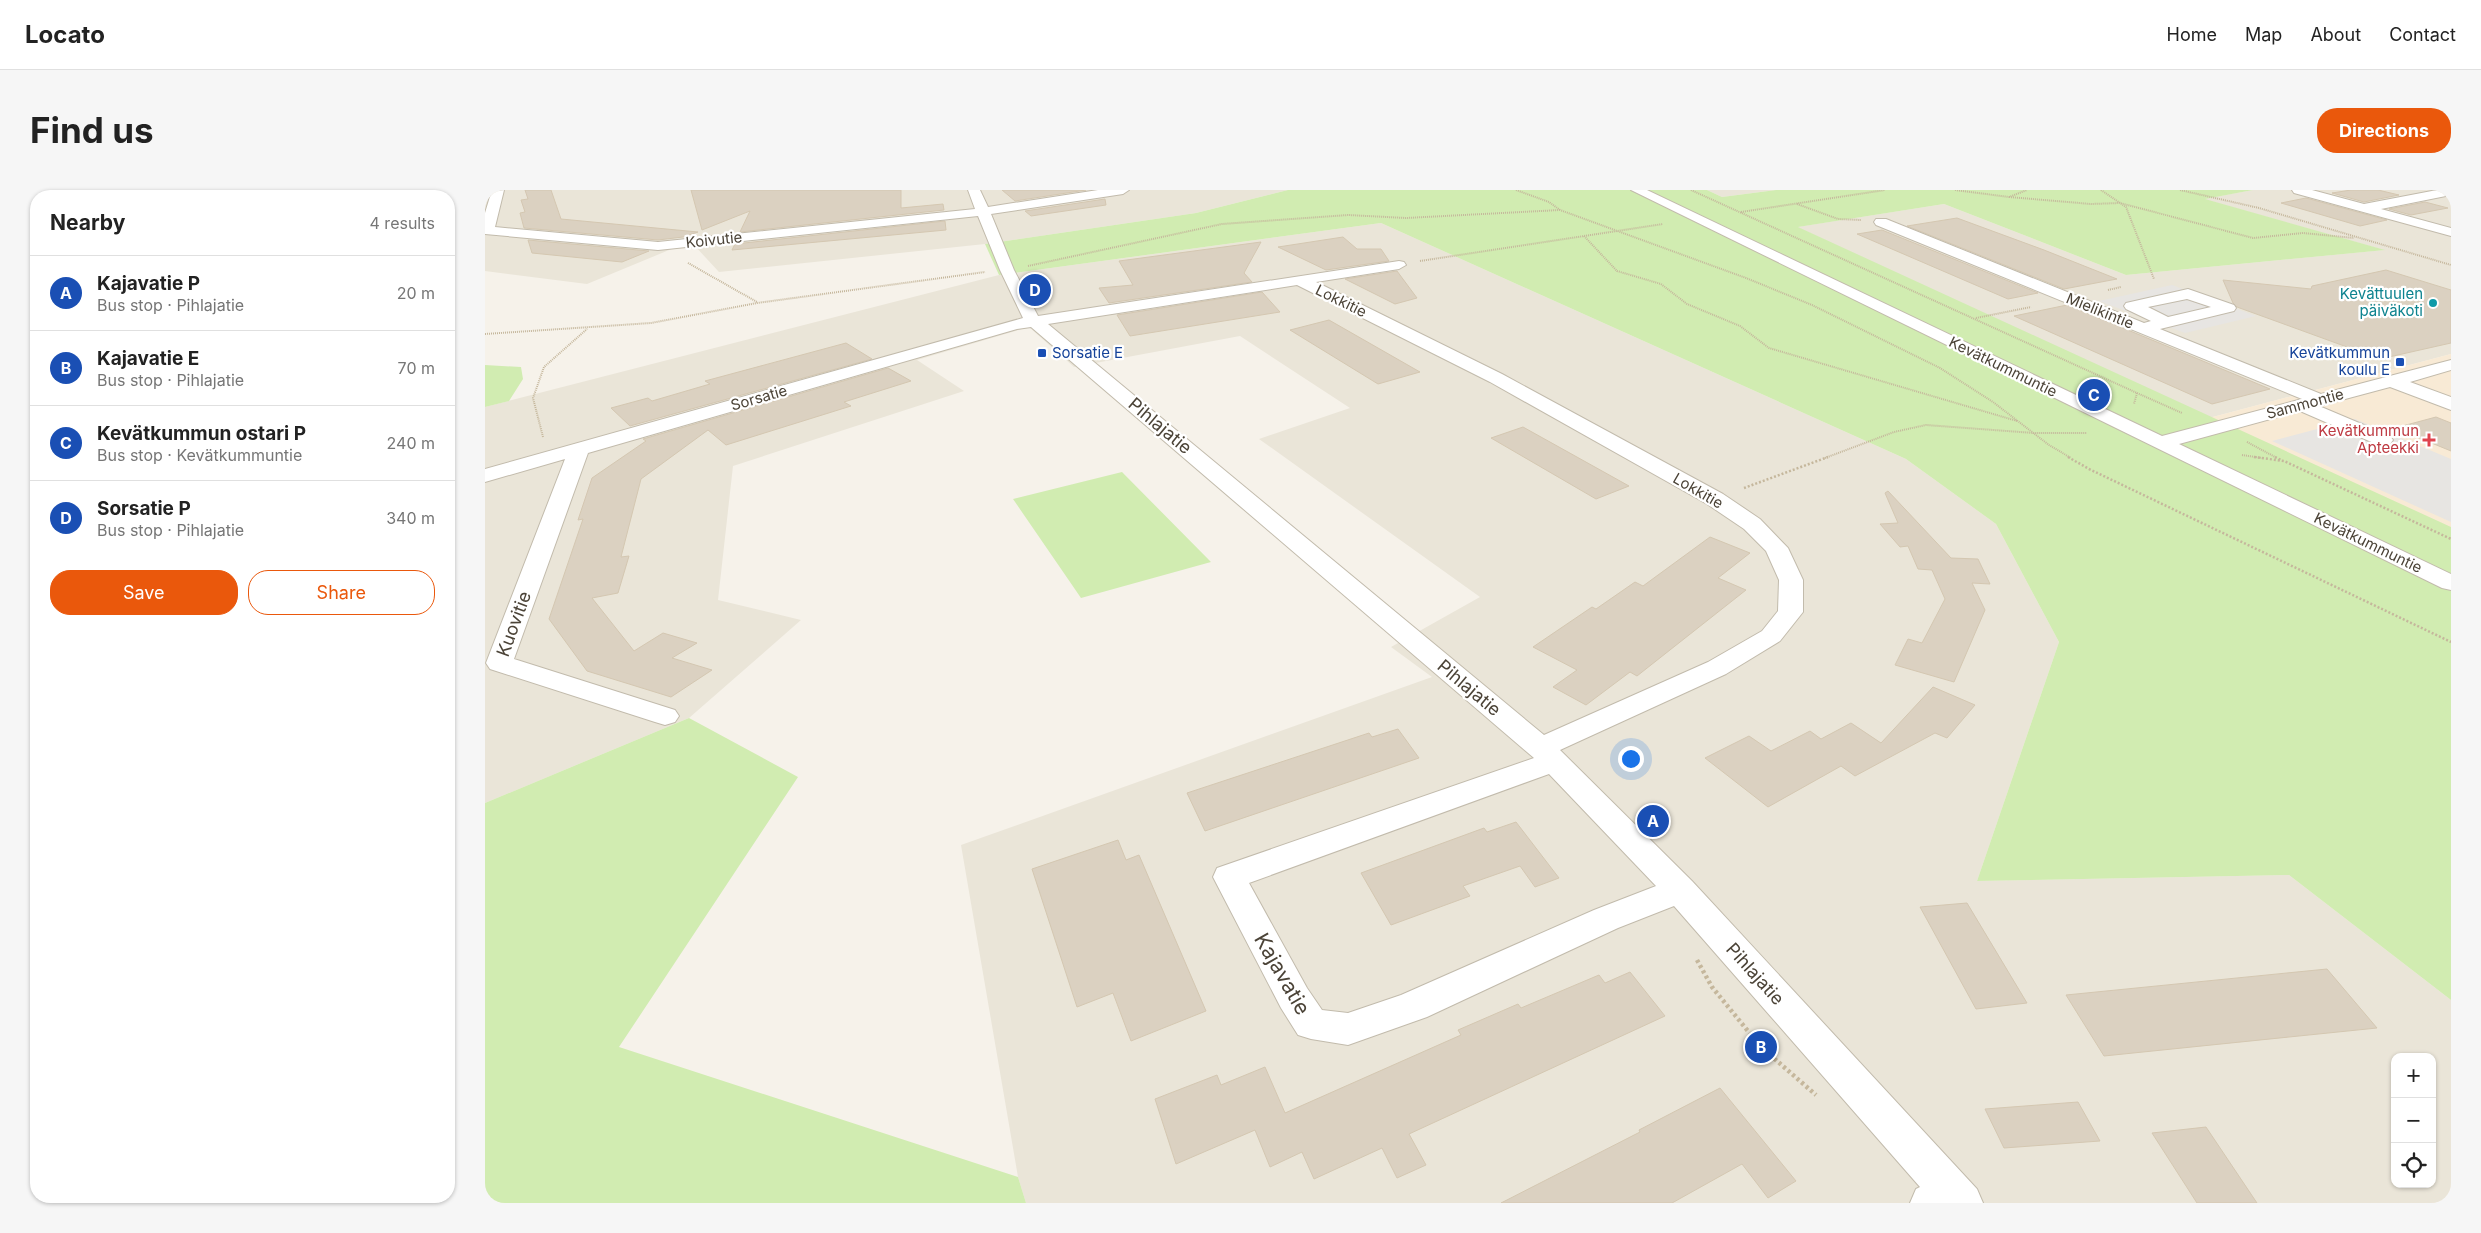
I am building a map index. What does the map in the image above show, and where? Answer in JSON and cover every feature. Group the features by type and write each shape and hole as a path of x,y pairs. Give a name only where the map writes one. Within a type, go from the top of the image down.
{"street":[{"name":"Koivutie","path":"498,190 487,230 658,246 978,201 1123,190"},
{"name":"Kevätkummuntie","path":"1637,190 2451,583"},
{"path":"2298,190 2451,232"},
{"path":"2363,208 2451,191"},
{"name":"Pihlajatie","path":"978,201 1027,313 1033,320 1548,755 1680,890 1948,1199"},
{"name":"Mielikintie","path":"1881,222 2320,400"},
{"name":"Lokkitie","path":"1033,320 1399,265"},
{"name":"Lokkitie","path":"1299,280 1496,378 1715,499 1752,524 1776,548 1791,580 1789,612 1771,636 1717,668 1548,755"},
{"path":"2080,319 2169,356"},
{"name":"Sorsatie","path":"485,476 1033,320"},
{"path":"2124,336 2169,322"},
{"name":"Sammontie","path":"2159,443 2451,365"},
{"path":"2392,381 2451,404"},
{"path":"2301,405 2383,440"},
{"name":"Kuovitie","path":"579,450 492,666 665,716"},
{"name":"Kajavatie","path":"1548,755 1229,878 1294,998 1311,1024 1349,1029 1414,1006 1606,920 1680,890"}],"path":[{"path":"1516,190 1615,231 1746,278 1811,305 1940,368 1993,402 2034,433 2089,469 2451,642"},
{"path":"1691,190 2190,417"},
{"path":"1399,265 1885,190"},
{"path":"1955,190 2091,204 2120,203 2193,224 2253,238 2303,233 2355,238"},
{"path":"2009,197 2027,190"},
{"path":"2101,190 2126,207 2154,279"},
{"path":"2180,190 2259,208 2451,265"},
{"path":"1795,204 1839,219 1881,222"},
{"path":"1583,236 1617,271 1661,284 1687,304 1740,326 1769,348 2020,422"},
{"path":"658,246 757,303"},
{"path":"549,457 533,398 543,367 587,329"},
{"path":"2134,407 2137,392"},
{"path":"1715,499 1894,432 1926,425 2034,433 2096,433 2127,427"},
{"path":"2188,435 2233,453 2284,461"},
{"path":"2241,440 2451,539"}],"shaded area":[{"path":"485,190 1288,190 1196,213 985,244 719,272 694,245 674,248 587,284 485,271"},
{"path":"1707,190 1776,190 1722,197"},
{"path":"2253,190 2451,190 2451,354 2209,418 1797,227 1944,204 2126,275 2384,250 2203,199"},
{"path":"1381,223 1906,459 1996,524 2059,642 1977,881 2289,875 2451,1000 2451,1203 1026,1203 1018,1177 961,845 1432,677 1391,647 1480,597 1259,439 1350,408 1240,336 1074,367 1029,327 917,360 964,391 733,466 718,600 801,620 689,718 485,803 485,407 999,275"},
{"path":"2172,285 2256,316 2185,333 2099,301"},
{"path":"2451,354 2451,528 2209,418"},
{"path":"2355,419 2451,459 2451,522 2272,441"}],"green space":[{"path":"1288,190 1707,190 1722,197 1776,190 2253,190 2205,199 2385,250 2126,275 1944,204 1798,227 2451,527 2451,1000 2289,875 1977,881 2059,642 1996,524 1906,459 1381,223 999,275 985,244 1196,213"},
{"path":"485,365 521,367 523,379 509,401 485,407"},
{"path":"1122,472 1211,562 1081,598 1013,499"},
{"path":"689,718 798,777 619,1047 1018,1177 1026,1203 485,1203 485,803"}],"building":[{"path":"525,190 551,190 561,219 698,232 683,237 658,240 524,228 520,213 525,212 521,200 528,199"},
{"path":"691,190 901,190 901,208 943,204 944,210 740,232 750,211 702,230"},
{"path":"1002,190 1086,190 1015,201"},
{"path":"2351,190 2378,190 2399,195 2364,202 2332,193"},
{"path":"2306,198 2387,220 2360,226 2281,203"},
{"path":"1105,199 1106,205 1031,216 1025,211"},
{"path":"2425,202 2448,208 2411,215 2389,209"},
{"path":"1957,218 2117,279 2064,289 1907,226"},
{"path":"945,221 946,230 732,250 735,244"},
{"path":"1882,230 2038,293 2008,299 1857,234"},
{"path":"1343,237 1357,249 1381,249 1389,261 1326,270 1278,247"},
{"path":"528,240 649,251 622,262 532,253"},
{"path":"1261,242 1244,273 1252,282 1109,303 1099,288 1133,285 1119,261"},
{"path":"2386,270 2451,290 2451,343 2380,359 2237,307 2233,303 2223,280 2311,289 2312,286"},
{"path":"1397,271 1417,298 1395,304 1345,279"},
{"path":"1262,292 1280,312 1130,336 1117,315"},
{"path":"2067,305 2270,389 2212,404 2014,316"},
{"path":"1329,320 1420,372 1378,384 1290,330"},
{"path":"846,343 872,359 630,426 611,408 648,398 652,401 710,384 705,381"},
{"path":"888,368 911,381 844,402 851,406 726,445 708,430 641,479 621,557 629,556 618,593 592,598 634,651 663,633 697,643 672,658 712,670 671,697 587,671 549,619 583,519 578,520 592,478 646,441 643,439"},
{"path":"2436,417 2451,423 2451,451 2395,428"},
{"path":"1523,427 1629,486 1596,499 1491,438"},
{"path":"1888,491 1951,558 1978,559 1990,584 1972,583 1985,610 1954,682 1895,665 1908,639 1922,643 1945,599 1932,570 1918,569 1908,546 1900,547 1880,524 1898,523 1885,493"},
{"path":"1710,537 1750,553 1718,578 1746,590 1637,676 1630,672 1586,705 1553,687 1577,670 1533,647 1592,607 1596,609 1635,582 1643,586"},
{"path":"1933,687 1975,705 1947,738 1935,733 1855,776 1841,766 1768,807 1705,758 1749,736 1771,751 1810,731 1821,739 1851,723 1881,743"},
{"path":"1398,729 1419,758 1205,831 1187,793 1369,733 1372,737"},
{"path":"1516,822 1559,878 1535,887 1520,866 1463,886 1470,896 1391,925 1361,873 1484,828 1487,832"},
{"path":"1118,840 1126,860 1139,855 1206,1011 1131,1041 1113,993 1077,1007 1032,869"},
{"path":"1967,903 2027,1003 1976,1009 1920,907"},
{"path":"2327,969 2377,1028 2104,1056 2066,995"},
{"path":"1630,972 1665,1016 1409,1134 1426,1165 1397,1178 1382,1148 1314,1179 1302,1152 1270,1167 1255,1130 1176,1164 1155,1099 1217,1075 1221,1085 1265,1067 1285,1113 1461,1035 1458,1030 1518,1004 1521,1008 1599,975 1605,983"},
{"path":"1720,1088 1796,1181 1768,1198 1742,1164 1672,1203 1501,1203 1640,1132 1639,1130"},
{"path":"2078,1102 2100,1141 2004,1148 1985,1109"},
{"path":"2206,1127 2257,1203 2197,1203 2152,1133"}],"place":[{"name":"Sorsatie P","path":"1035,290"},
{"name":"Kevättuulen päiväkoti","path":"2433,303"},
{"name":"Sorsatie E","path":"1042,353"},
{"name":"Kevätkummun koulu E","path":"2400,362"},
{"name":"Kevätkummun ostari P","path":"2094,395"},
{"name":"Kevätkummun Apteekki","path":"2429,440"},
{"name":"Kajavatie P","path":"1653,821"},
{"name":"Kajavatie E","path":"1761,1047"}]}
